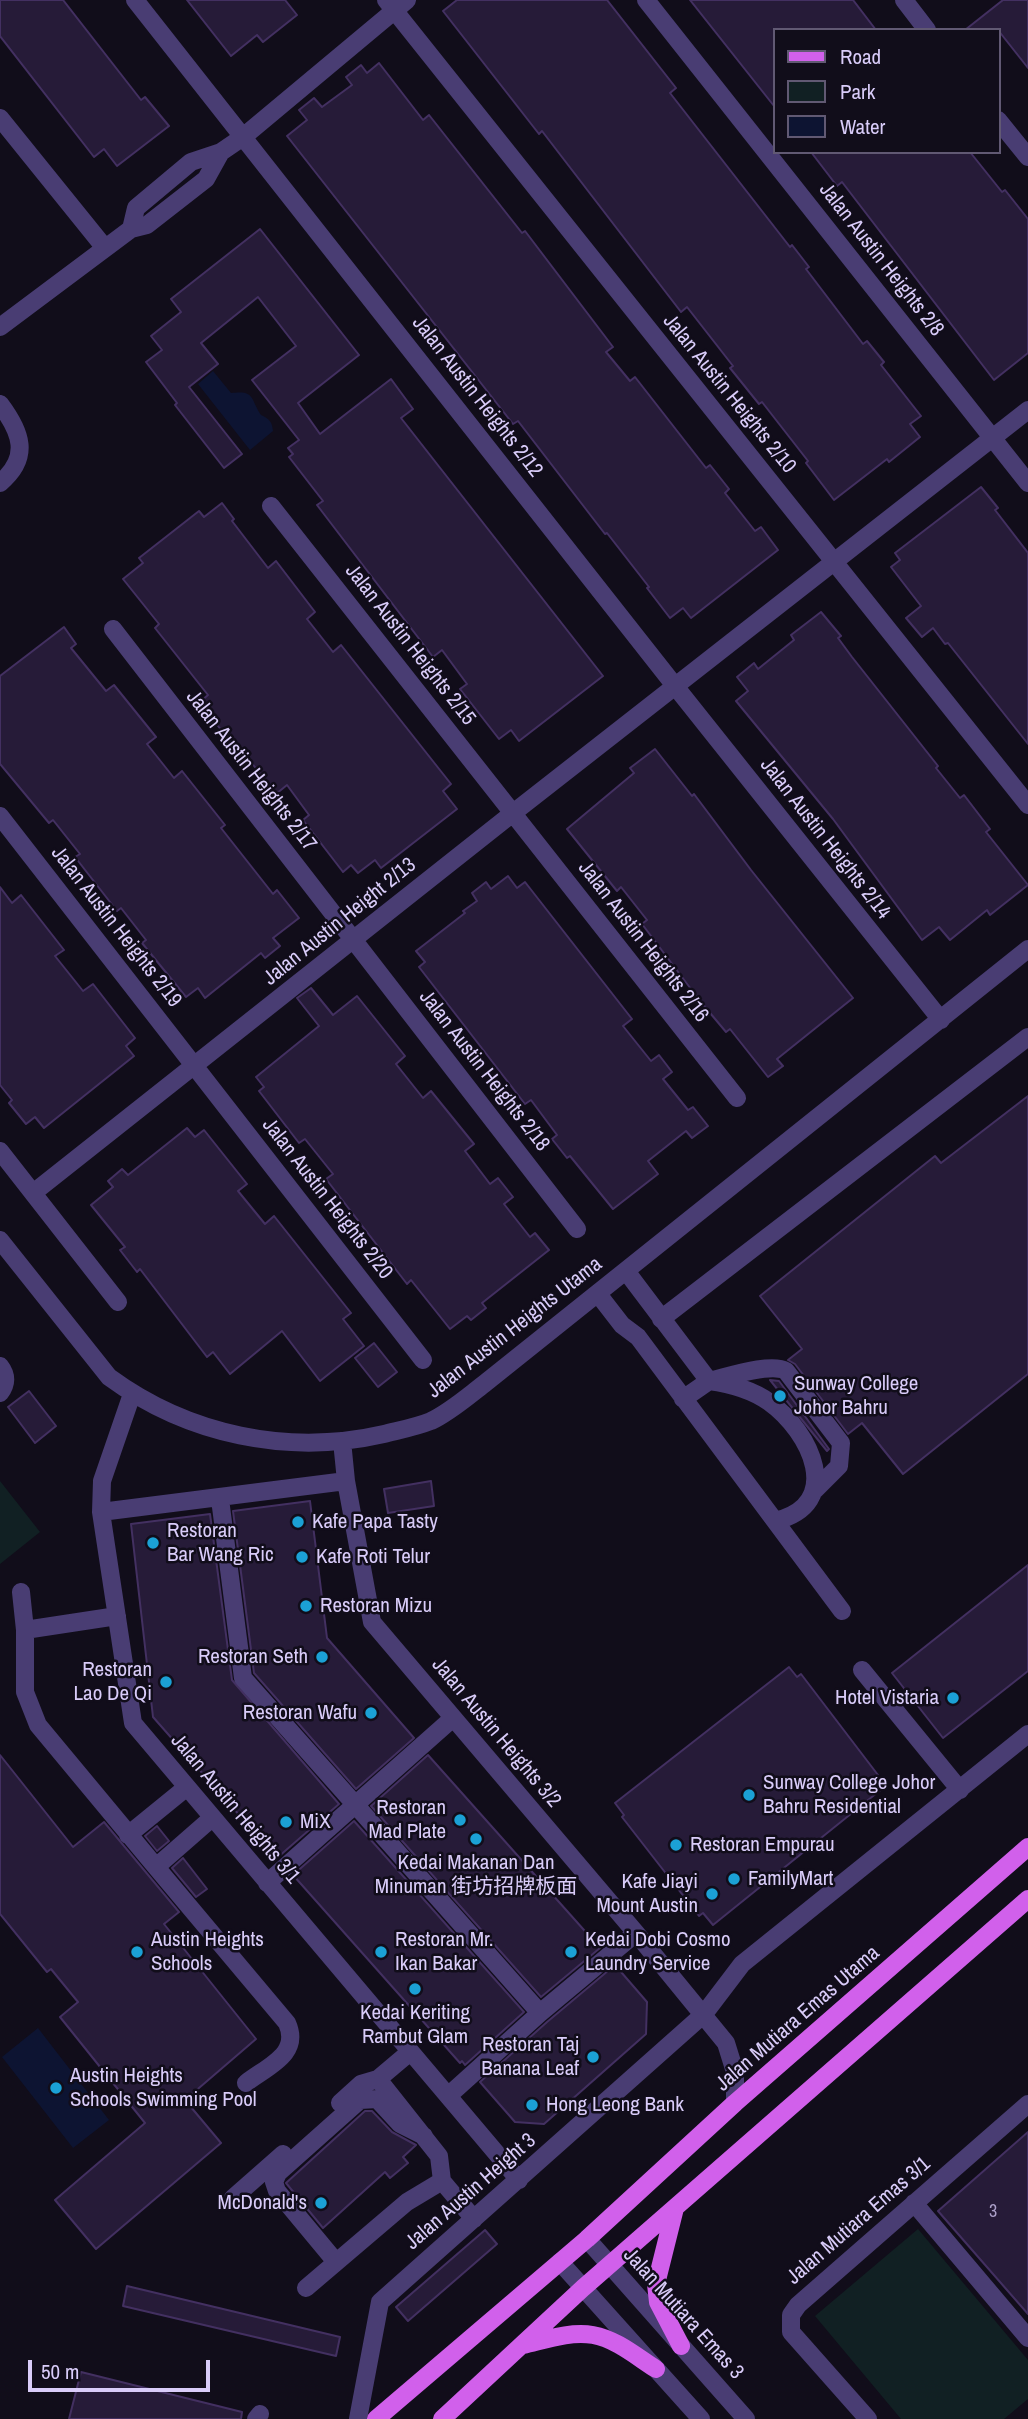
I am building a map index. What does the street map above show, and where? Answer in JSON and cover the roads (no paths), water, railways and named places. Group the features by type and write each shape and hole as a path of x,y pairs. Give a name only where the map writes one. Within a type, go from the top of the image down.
{"main road":[{"name":"Jalan Mutiara Emas Utama","path":"376,2419 587,2239 735,2103 1028,1847"},
{"path":"442,2419 583,2288 1028,1899"},
{"path":"675,2208 656,2284 658,2302 681,2346"},
{"path":"521,2346 575,2334 593,2335 608,2340 656,2369"}],"street":[{"name":"Jalan Austin Heights 2/12","path":"135,0 675,686"},
{"name":"Jalan Austin Heights 2/8","path":"646,0 1028,482"},
{"path":"904,0 925,28"},
{"path":"0,327 131,229 147,225 206,179 221,152 243,137 396,4"},
{"name":"Jalan Austin Heights 2/10","path":"396,4 1028,806"},
{"path":"0,118 105,248"},
{"path":"1000,122 1028,157"},
{"path":"0,404 15,424 20,438 20,452 16,464 0,483"},
{"name":"Jalan Austin Height 2/13","path":"33,1193 1028,410"},
{"name":"Jalan Austin Heights 2/15","path":"271,506 513,813"},
{"name":"Jalan Austin Heights 2/17","path":"113,629 354,940"},
{"name":"Jalan Austin Heights 2/14","path":"675,686 941,1020"},
{"name":"Jalan Austin Heights 2/16","path":"513,813 737,1098"},
{"name":"Jalan Austin Heights 2/19","path":"0,816 195,1066"},
{"name":"Jalan Austin Heights 2/18","path":"354,940 578,1229"},
{"name":"Jalan Austin Heights Utama","path":"0,1240 109,1377 132,1394 162,1410 216,1431 282,1442 342,1441 382,1434 431,1420 475,1391 1028,949"},
{"path":"661,1319 1028,1037"},
{"name":"Jalan Austin Heights 2/20","path":"195,1066 423,1360"},
{"path":"0,1151 118,1302"},
{"path":"626,1271 709,1381 736,1385 768,1402 790,1420 810,1450 815,1490"},
{"path":"598,1294 622,1325 638,1337 842,1611"},
{"path":"0,1366 6,1381 0,1393"},
{"path":"683,1398 709,1381 768,1367 780,1367 786,1371 841,1443 839,1466 815,1490 805,1508 791,1517 775,1521"},
{"name":"Jalan Austin Heights 3/1","path":"132,1394 102,1481 102,1513 133,1723 519,2180"},
{"name":"Jalan Austin Heights 3/2","path":"342,1441 346,1481 372,1622 726,2043 735,2072 735,2103"},
{"path":"102,1513 346,1481"},
{"path":"220,1499 243,1678 540,2013"},
{"path":"22,1592 25,1692 38,1725 287,2023 293,2036 289,2050 246,2083"},
{"path":"25,1630 117,1616"},
{"path":"862,1670 960,1790"},
{"path":"267,1883 453,1718"},
{"name":"Jalan Austin Height 3","path":"358,2419 380,2302 704,2014 742,1964 1028,1734"},
{"path":"128,1835 187,1787"},
{"path":"156,1867 212,1818"},
{"path":"447,2096 540,2013 636,1933"},
{"path":"233,2198 362,2084 378,2079 410,2052"},
{"path":"378,2079 439,2156 442,2181 474,2219"},
{"path":"336,2262 276,2191 274,2182 278,2173 360,2099 377,2099 400,2124 424,2136"},
{"name":"Jalan Mutiara Emas 3/1","path":"868,2419 791,2332 791,2315 798,2305 1028,2104"},
{"path":"306,2288 407,2202 442,2181"},
{"path":"914,2203 1028,2338"},
{"name":"Jalan Mutiara Emas 3","path":"587,2239 746,2419"},
{"path":"560,2262 701,2419"}],"water":[{"path":"213,371 231,393 251,396 261,415 271,423 273,431 250,450 198,384"},
{"name":"Austin Heights Schools Swimming Pool","path":"38,2028 109,2120 73,2148 2,2057"}],"place":[{"name":"Sunway College Johor Bahru","path":"780,1396"},
{"name":"Kafe Papa Tasty","path":"298,1522"},
{"name":"Restoran Bar Wang Ric","path":"153,1543"},
{"name":"Kafe Roti Telur","path":"302,1557"},
{"name":"Restoran Mizu","path":"306,1606"},
{"name":"Restoran Seth","path":"322,1657"},
{"name":"Restoran Lao De Qi","path":"166,1682"},
{"name":"Hotel Vistaria","path":"953,1698"},
{"name":"Restoran Wafu","path":"371,1713"},
{"name":"Sunway College Johor Bahru Residential","path":"749,1795"},
{"name":"Restoran Mad Plate","path":"460,1820"},
{"name":"MiX","path":"286,1822"},
{"name":"Kedai Makanan Dan Minuman 街坊招牌板面","path":"476,1839"},
{"name":"Restoran Empurau","path":"676,1845"},
{"name":"FamilyMart","path":"734,1879"},
{"name":"Kafe Jiayi Mount Austin","path":"712,1894"},
{"name":"Austin Heights Schools","path":"137,1952"},
{"name":"Restoran Mr. Ikan Bakar","path":"381,1952"},
{"name":"Kedai Dobi Cosmo Laundry Service","path":"571,1952"},
{"name":"Kedai Keriting Rambut Glam","path":"415,1989"},
{"name":"Restoran Taj Banana Leaf","path":"593,2057"},
{"name":"Austin Heights Schools Swimming Pool","path":"56,2088"},
{"name":"Hong Leong Bank","path":"532,2105"},
{"name":"McDonald's","path":"321,2203"}]}
